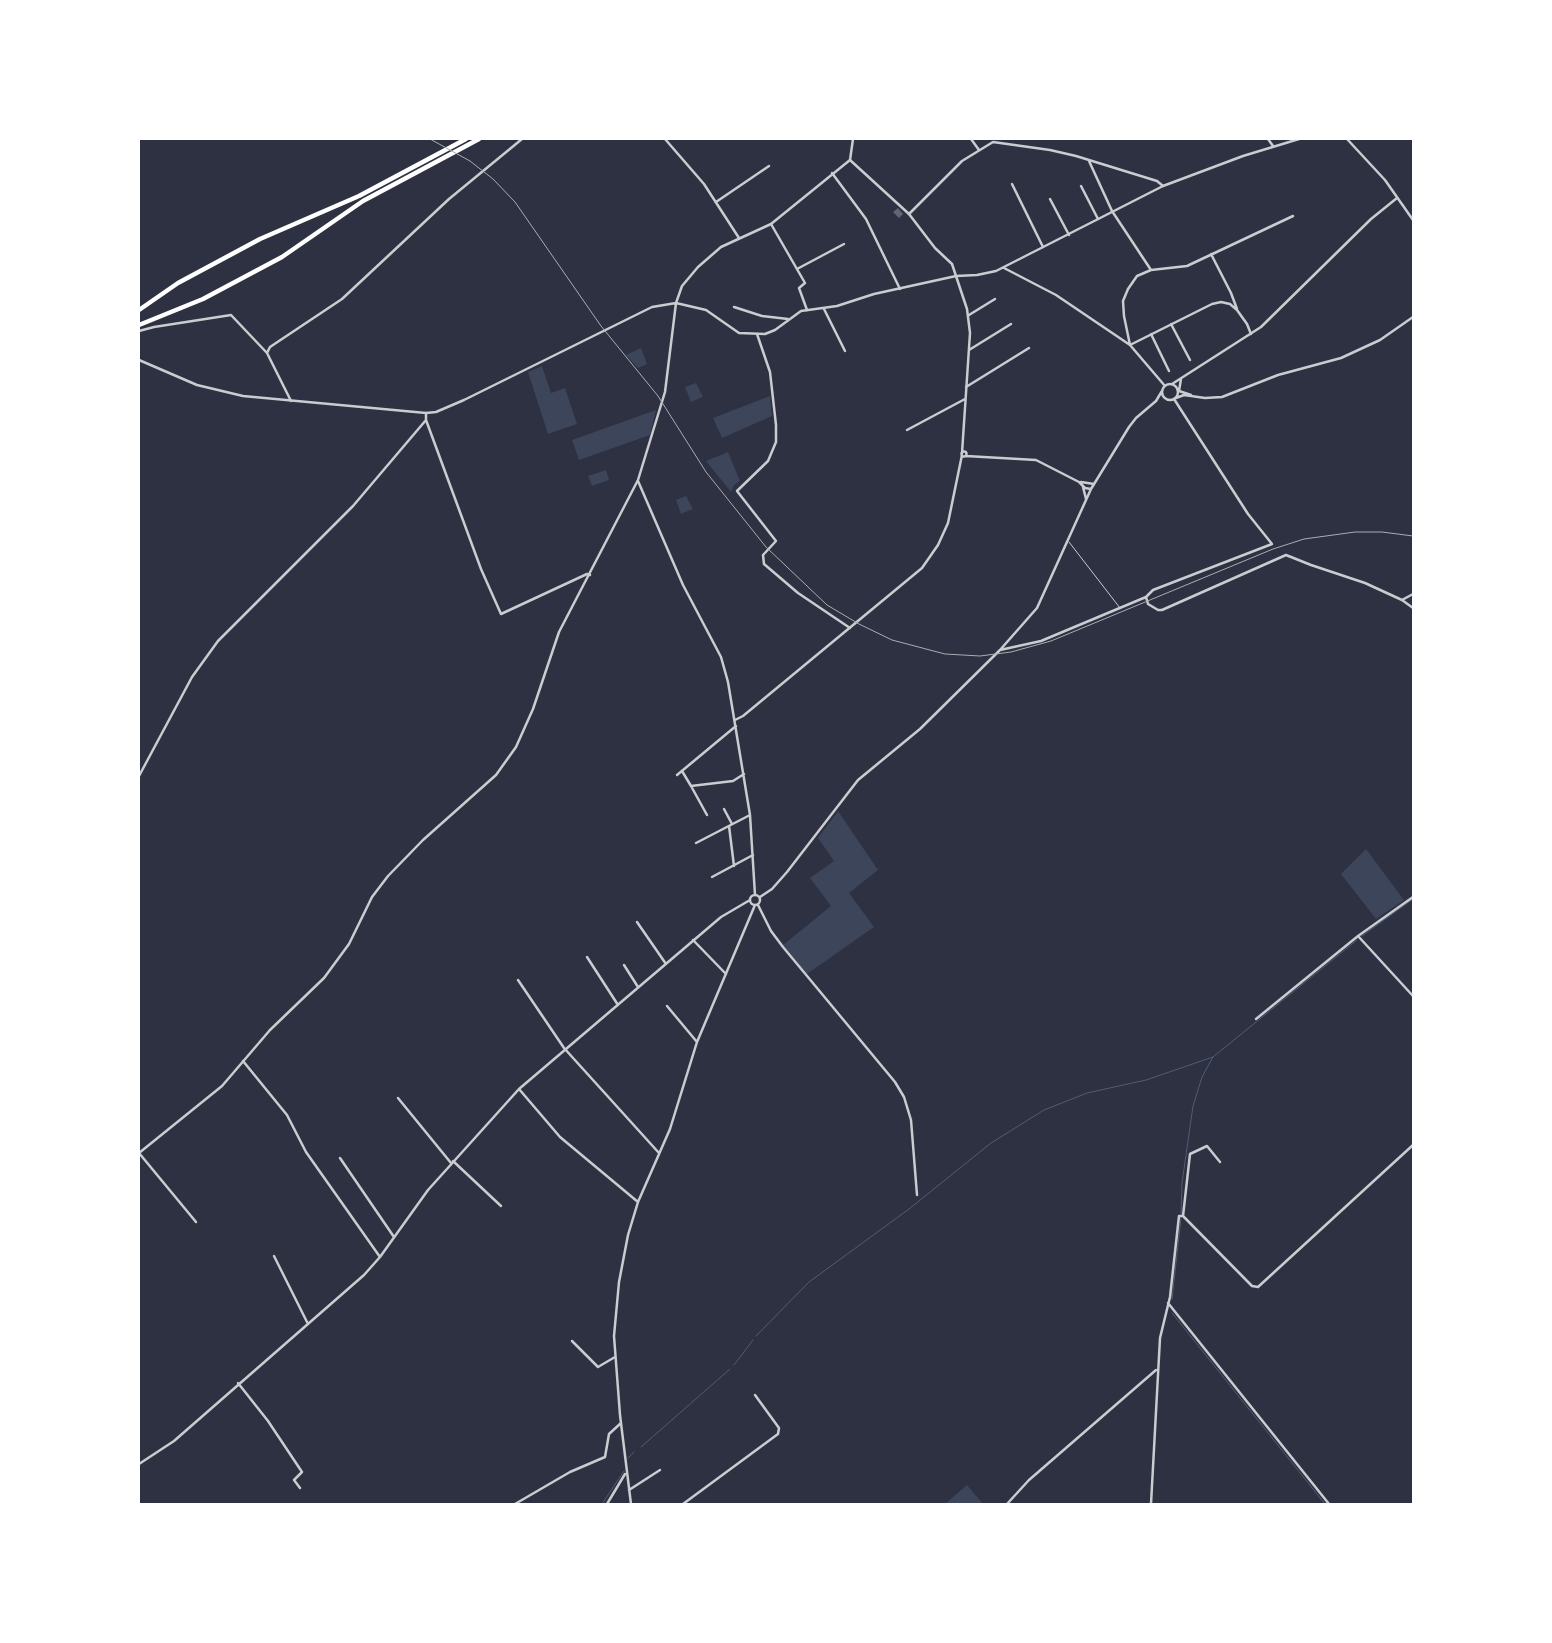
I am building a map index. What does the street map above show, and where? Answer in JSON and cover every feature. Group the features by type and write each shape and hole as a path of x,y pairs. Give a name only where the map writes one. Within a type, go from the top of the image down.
{"highway":[{"path":"139,310 178,283 253,243 359,196 466,139"},
{"path":"139,325 203,300 282,257 363,202 479,139"}],"street":[{"path":"267,353 270,347 342,299 449,199 522,139"},
{"path":"665,139 690,165 739,238"},
{"path":"196,1222 139,1153 222,1086 270,1030 332,969 349,944 372,897 388,876 423,840 482,789 503,765 523,733 559,632 638,480 665,392 676,303 682,286 698,266 721,247 771,224 850,160 853,139"},
{"path":"971,139 979,150"},
{"path":"1268,139 1273,146"},
{"path":"139,360 178,378 213,390 243,396 426,413 436,412 643,312 676,303 706,310 739,333 770,333 788,319 806,310 824,309 850,303 874,294 956,276 977,275 1004,268 1163,186 1273,146 1299,139"},
{"path":"1347,139 1372,164 1413,220"},
{"path":"909,214 951,171 993,140 1050,150 1157,181 1163,186"},
{"path":"735,720 743,716 789,676 922,568 938,545 948,523 964,454 965,399 970,350 969,315 952,264 935,248 909,214 850,160"},
{"path":"1089,161 1112,211 1151,270"},
{"path":"716,202 769,166"},
{"path":"832,173 866,219 900,289"},
{"path":"1012,184 1043,247"},
{"path":"1081,186 1098,219"},
{"path":"631,1504 626,1473 615,1357 619,1282 628,1235 638,1202 670,1129 698,1042 760,897 772,889 787,872 858,780 920,729 1000,650 1037,608 1091,489 1136,418 1153,404 1165,386 1182,378 1251,334 1371,219 1397,198"},
{"path":"1050,199 1069,235"},
{"path":"1130,345 1124,316 1125,294 1137,276 1151,270 1180,268 1293,216"},
{"path":"771,224 805,283 799,288 806,310"},
{"path":"797,268 844,244"},
{"path":"1211,254 1231,293 1237,310 1247,324 1251,334"},
{"path":"1004,268 1056,295 1130,345 1165,386"},
{"path":"969,315 995,299"},
{"path":"1130,345 1216,302 1225,302 1237,310"},
{"path":"734,307 762,316 788,319"},
{"path":"824,309 846,352"},
{"path":"139,331 154,326 231,316 267,353 291,401"},
{"path":"1153,404 1184,395 1222,397 1278,375 1351,354 1380,340 1413,317"},
{"path":"970,350 1011,324"},
{"path":"1171,324 1190,360"},
{"path":"1247,324 1257,329"},
{"path":"757,334 770,372 776,442 772,455 764,467 740,486 737,491 776,541 763,555 764,564 806,599 850,628"},
{"path":"1151,334 1169,371"},
{"path":"966,387 1029,348"},
{"path":"1175,398 1182,378"},
{"path":"1172,384 1179,391 1196,397"},
{"path":"1162,391 1168,400"},
{"path":"1000,650 1041,641 1120,609 1146,597 1153,590 1272,544 1248,514 1175,398"},
{"path":"907,430 965,399"},
{"path":"426,413 426,420 481,569 501,614 587,574 590,575"},
{"path":"139,776 192,678 218,641 353,506 426,420"},
{"path":"964,454 1036,460 1091,489"},
{"path":"139,1464 174,1441 238,1383 347,1292 380,1257 415,1207 452,1162 519,1089 564,1048 618,1005 693,940 721,917 755,895 750,814 728,682 721,657 683,586 638,480"},
{"path":"1079,482 1094,484"},
{"path":"1083,486 1086,501"},
{"path":"1146,597 1151,607 1162,610 1286,554 1311,565 1365,583 1402,600 1413,608"},
{"path":"1402,600 1413,594"},
{"path":"677,775 736,726"},
{"path":"682,771 707,815"},
{"path":"691,786 733,780 744,774"},
{"path":"724,809 732,824"},
{"path":"696,843 750,814"},
{"path":"729,826 734,866"},
{"path":"712,877 754,855"},
{"path":"755,895 760,897"},
{"path":"1256,1019 1358,936 1413,897"},
{"path":"750,900 756,905 783,948 895,1082 904,1097 911,1120 917,1195"},
{"path":"637,922 666,964"},
{"path":"1358,936 1413,996"},
{"path":"693,940 726,974"},
{"path":"587,958 618,1005"},
{"path":"624,965 638,987"},
{"path":"518,980 564,1048 659,1154"},
{"path":"667,1006 698,1042"},
{"path":"243,1061 287,1114 306,1152 380,1257"},
{"path":"519,1089 560,1137 638,1202"},
{"path":"398,1098 452,1162 501,1206"},
{"path":"1183,1216 1252,1286 1258,1287 1413,1145"},
{"path":"1183,1216 1190,1154 1207,1146 1220,1162"},
{"path":"340,1158 394,1237"},
{"path":"1151,1504 1160,1338 1168,1303 1179,1216 1183,1216"},
{"path":"274,1256 308,1324"},
{"path":"1168,1303 1329,1504"},
{"path":"572,1341 598,1367 615,1357"},
{"path":"1007,1504 1029,1480 1157,1369"},
{"path":"238,1383 268,1421 302,1472 294,1480 300,1488"},
{"path":"683,1504 778,1434 779,1428 755,1395"},
{"path":"516,1504 570,1472 605,1457 609,1434 621,1423"},
{"path":"629,1490 660,1470"},
{"path":"607,1504 626,1473"}],"lane":[{"path":"1068,541 1120,609"}],"shaded area":[{"path":"641,348 647,364 638,368 626,355"},
{"path":"542,366 551,393 565,388 577,424 548,434 528,372"},
{"path":"696,383 703,397 691,402 685,387"},
{"path":"770,396 772,416 722,438 713,418"},
{"path":"656,410 650,435 579,460 572,440"},
{"path":"728,452 740,481 734,485 731,492 706,461"},
{"path":"606,470 609,480 592,486 588,476"},
{"path":"686,496 693,509 681,514 676,500"},
{"path":"838,811 878,870 849,893 874,927 807,974 783,945 831,906 810,878 834,861 818,838"},
{"path":"1366,849 1404,900 1376,919 1341,874"},
{"path":"967,1485 983,1504 945,1504"}],"building":[{"path":"898,208 903,214 899,218 893,212"}],"waterway":[{"path":"1362,936 1413,899"},
{"path":"756,1336 809,1282 909,1209 991,1143 1044,1110 1087,1093 1146,1080 1213,1057 1357,940"},
{"path":"1181,1214 1182,1183 1193,1106 1202,1077 1213,1057"},
{"path":"1172,1299 1181,1218"},
{"path":"1172,1313 1325,1504"},
{"path":"734,1365 753,1340"},
{"path":"641,1447 730,1369"},
{"path":"628,1458 634,1452"},
{"path":"602,1504 624,1471"}],"railway":[{"path":"430,139 470,161 493,179 515,202 601,326 658,396 706,472 766,547 827,605 859,624 892,640 945,654 980,656 1011,652 1051,641 1273,549 1304,539 1355,532 1382,532 1413,536"}]}
